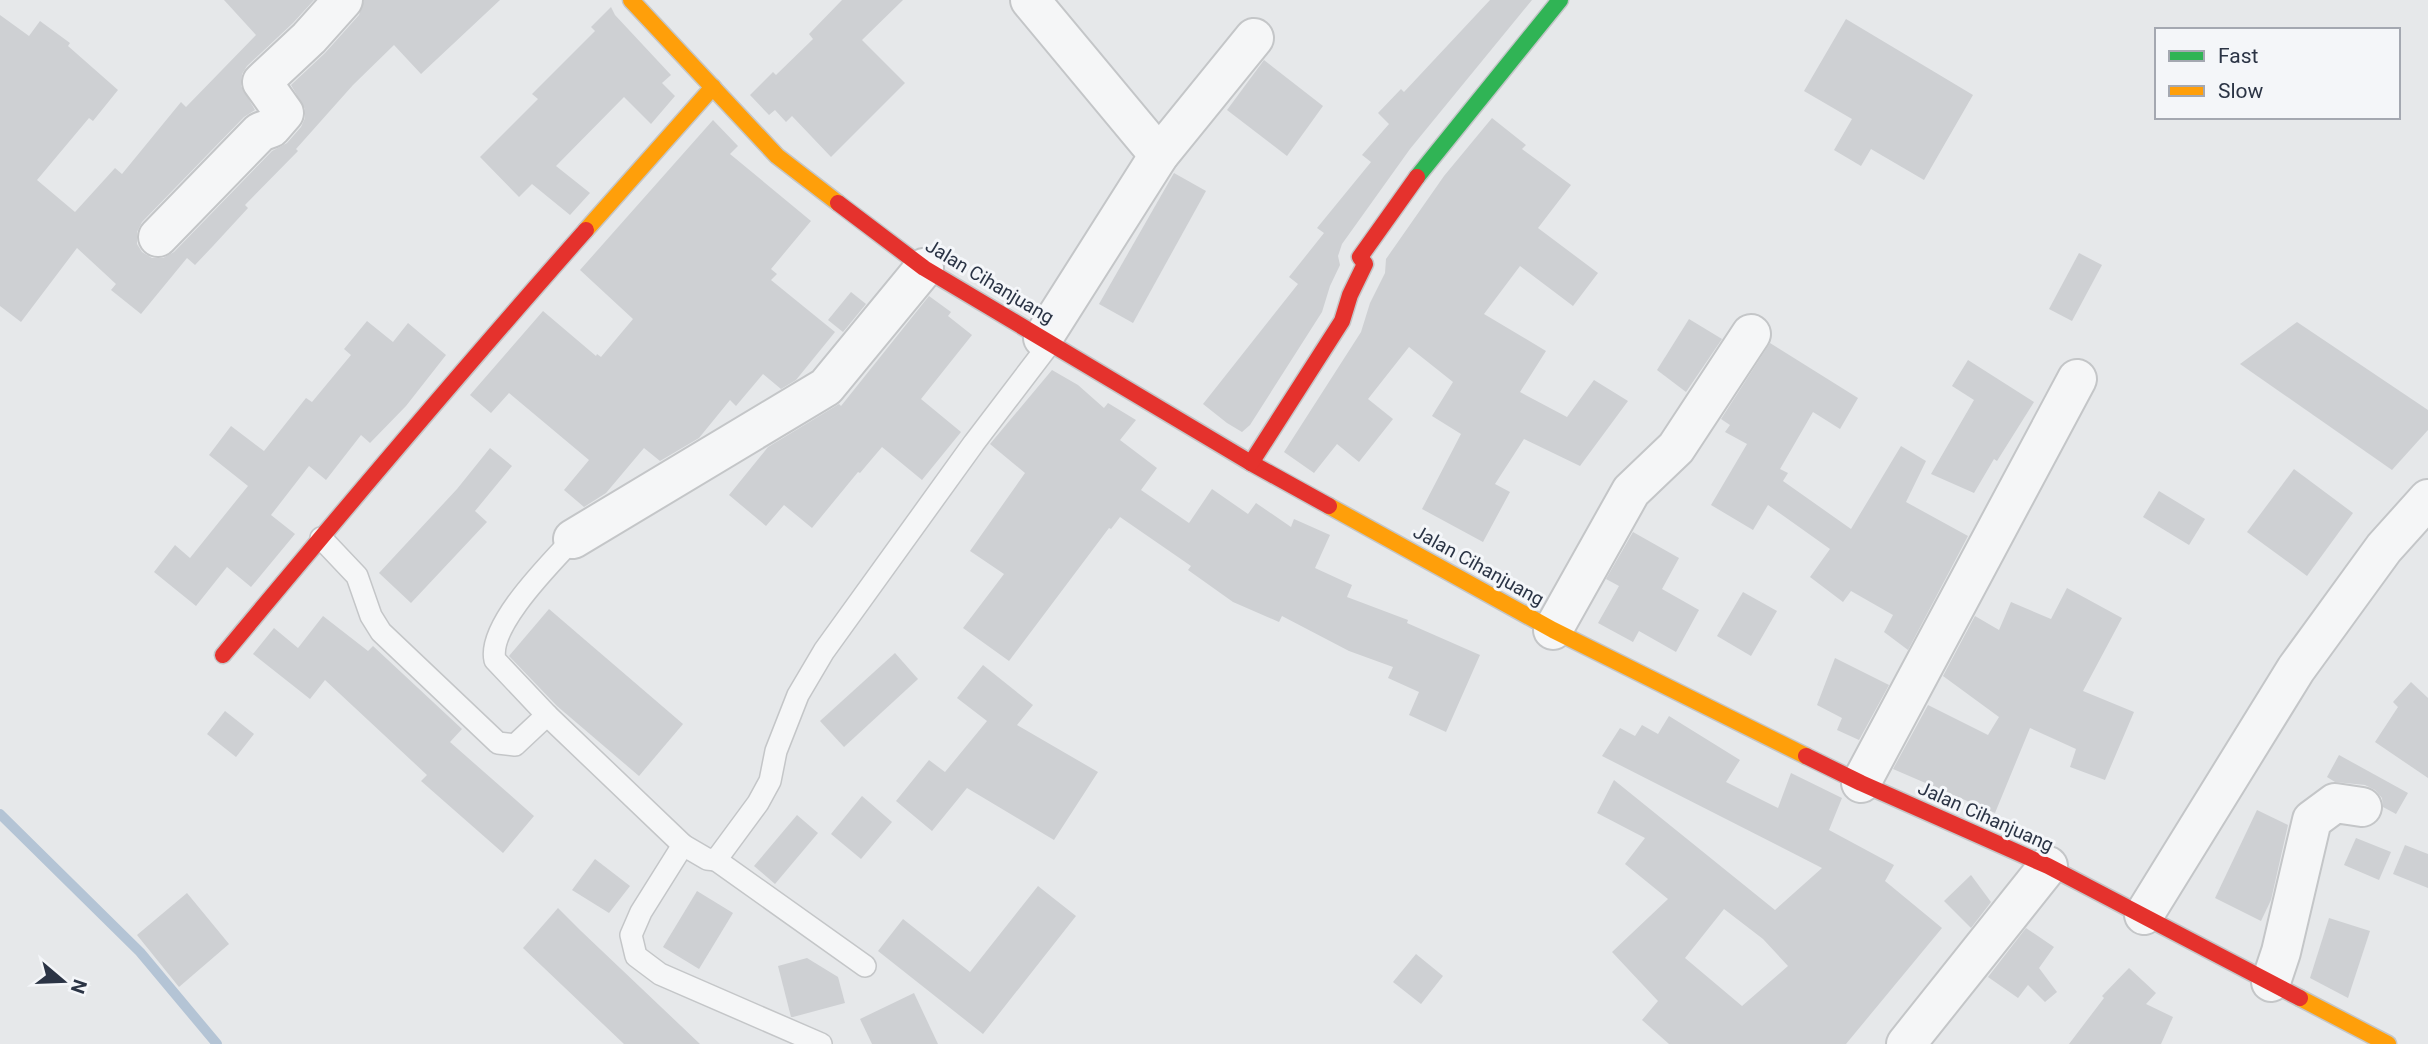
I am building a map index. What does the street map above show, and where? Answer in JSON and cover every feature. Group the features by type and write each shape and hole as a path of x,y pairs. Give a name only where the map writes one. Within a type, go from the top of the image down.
{"main road":[{"name":"Jalan Cihanjuang","path":"631,0 777,156 925,268 1251,463 1553,629 1861,783 2048,866 2271,982 2376,1041"},
{"path":"1251,463 1342,321 1350,295 1365,264 1360,257 1427,163 1560,0"},
{"path":"223,654 468,363 713,87"}],"street":[{"path":"158,237 260,132 271,128 284,113 262,82 309,38 343,0"},
{"path":"1030,0 1159,155"},
{"path":"1047,340 1159,155 1254,38"},
{"path":"573,539 825,387 925,268"},
{"path":"1553,629 1630,491 1676,447 1751,334"},
{"path":"1861,783 2077,379"},
{"path":"2144,915 2295,669 2384,548 2428,499"},
{"path":"2271,982 2281,952 2312,820 2335,803 2362,807"},
{"path":"1906,1044 2048,866"}],"lane":[{"path":"716,860 758,803 770,781 776,751 798,695 824,651 1047,340"},
{"path":"321,538 358,576 371,616 381,632 498,743 515,745 547,715"},
{"path":"573,539 508,615 495,645 495,660 547,715 683,845 707,859 716,860 865,966"},
{"path":"683,845 631,934 636,956 660,974 821,1044"}],"building":[{"path":"224,0 314,0 242,74 241,86 255,110 244,117 142,222 137,232 137,244 142,252 152,258 163,258 174,252 272,151 287,143 301,127 305,109 291,85 359,15 364,0 500,0 421,74 394,45 353,85 296,149 298,151 245,205 248,208 213,246 195,265 187,258 141,314 111,290 116,284 77,248 21,322 0,306 0,15 29,36 40,21 70,43 68,46 118,90 93,121 89,118 37,180 75,212 115,168 122,174 181,102 186,107 256,35"},
{"path":"842,0 903,0 862,40 905,83 831,157 792,116 786,122 775,110 769,115 750,95 773,72 776,75 813,39 809,34"},
{"path":"1490,0 1532,0 1410,149 1342,244 1338,256 1340,265 1322,312 1250,425 1242,432 1203,404 1298,284 1289,277 1324,233 1317,228 1371,162 1362,155 1389,124 1378,113 1401,89 1404,92"},
{"path":"611,7 615,15 671,75 662,83 675,96 651,124 624,97 556,166 590,193 570,215 532,184 519,197 480,157 538,99 532,94 595,31 591,27"},
{"path":"1846,19 1973,95 1924,180 1871,149 1861,166 1834,150 1852,119 1804,91"},
{"path":"1264,60 1323,106 1287,156 1227,110"},
{"path":"1492,118 1526,145 1522,149 1571,185 1538,228 1598,273 1573,306 1520,266 1484,314 1546,351 1520,392 1567,417 1594,380 1628,401 1580,466 1524,439 1495,484 1510,492 1483,542 1422,509 1461,434 1432,416 1453,382 1409,347 1368,399 1393,419 1359,462 1337,444 1314,473 1284,452 1361,332 1370,303 1385,273 1386,259 1444,176"},
{"path":"713,120 738,146 730,154 811,221 771,269 777,274 771,280 835,332 796,380 781,389 763,374 736,406 730,400 699,438 660,461 644,448 606,493 584,507 564,490 589,460 509,393 491,413 470,395 543,311 596,356 597,354 601,357 633,319 580,270"},
{"path":"1174,173 1206,191 1133,323 1099,304"},
{"path":"2079,253 2102,265 2072,321 2049,309"},
{"path":"851,292 866,304 843,332 828,320"},
{"path":"929,296 951,312 948,316 972,335 921,399 961,432 922,480 882,447 812,528 784,505 766,526 729,495 768,447 839,404 841,406"},
{"path":"1689,319 1722,339 1686,392 1657,370"},
{"path":"367,321 393,342 408,323 446,355 406,406 370,443 361,435 326,480 309,466 271,515 295,534 251,587 227,567 196,606 154,572 175,545 190,558 248,486 209,455 231,426 264,451 306,398 312,402 351,355 344,349"},
{"path":"2297,322 2428,410 2428,430 2392,470 2240,364"},
{"path":"1770,343 1858,398 1840,429 1813,412 1780,469 1788,473 1783,481 1851,529 1901,446 1926,461 1906,502 1968,536 1908,650 1884,632 1893,615 1851,591 1843,602 1810,577 1830,549 1768,505 1753,530 1711,505 1747,444 1725,432 1730,425 1721,419"},
{"path":"1968,360 2034,402 1974,493 1931,474 1974,400 1952,386"},
{"path":"1052,370 1078,385 1104,408 1108,403 1136,420 1120,440 1157,468 1141,490 1189,523 1212,489 1248,514 1256,503 1291,527 1294,519 1330,535 1315,568 1352,585 1347,597 1408,620 1407,623 1480,655 1446,732 1409,715 1419,692 1388,678 1393,667 1349,651 1282,616 1279,622 1233,602 1188,570 1191,566 1120,517 1009,661 963,628 1004,574 970,551 1025,473 990,444"},
{"path":"490,448 512,466 475,511 487,522 411,603 379,573 457,489"},
{"path":"2294,469 2353,513 2307,576 2247,532"},
{"path":"2159,491 2205,519 2189,545 2143,517"},
{"path":"1633,532 1679,558 1662,589 1699,610 1676,652 1639,631 1633,642 1598,623 1619,586 1606,579"},
{"path":"2067,588 2122,618 2083,691 2134,712 2105,780 2070,767 2076,749 2030,728 1995,813 1893,769 1928,705 1988,735 1999,717 1943,676 1975,616 1999,630 2011,602 2051,619"},
{"path":"1743,592 1777,611 1751,656 1717,636"},
{"path":"549,609 683,724 639,776 557,706 509,656"},
{"path":"323,616 368,651 373,646 462,729 450,742 534,816 503,853 421,781 427,775 325,680 310,699 253,654 274,628 298,648"},
{"path":"895,653 918,679 844,747 820,721"},
{"path":"1835,658 1889,685 1859,740 1837,730 1842,718 1817,705"},
{"path":"983,665 1033,705 1017,725 1098,772 1054,840 967,788 932,831 896,801 929,760 945,772 987,721 957,698"},
{"path":"2411,682 2428,698 2428,778 2375,742 2398,707 2393,702"},
{"path":"225,711 254,734 236,757 207,734"},
{"path":"1669,716 1740,760 1726,782 1778,808 1791,773 1842,798 1829,830 1894,865 1885,881 1942,928 1846,1044 1669,1044 1642,1020 1658,1001 1612,952 1668,899 1625,864 1645,838 1597,813 1614,780 1775,910 1822,868 1602,756 1620,728 1635,736 1642,725 1658,734","holes":["1724,909 1763,939 1788,966 1742,1006 1685,958"]},
{"path":"2339,755 2408,793 2396,814 2383,807 2382,798 2375,790 2365,785 2335,782 2327,777"},
{"path":"862,796 892,822 861,859 831,834"},
{"path":"2257,810 2288,825 2271,900 2261,921 2215,898"},
{"path":"797,815 818,833 775,884 754,866"},
{"path":"2356,838 2391,852 2379,880 2344,865"},
{"path":"2405,845 2428,854 2428,888 2393,874"},
{"path":"595,859 630,886 609,913 572,890"},
{"path":"1971,875 1991,902 1971,928 1944,901"},
{"path":"1038,886 1076,916 983,1034 878,951 903,919 970,972"},
{"path":"697,891 733,913 699,969 663,947"},
{"path":"187,893 229,944 179,987 137,935"},
{"path":"558,908 700,1044 624,1044 523,948"},
{"path":"2329,918 2370,931 2348,998 2310,978"},
{"path":"2026,928 2054,947 2039,968 2057,992 2045,1002 2028,985 2018,998 1988,977"},
{"path":"1416,954 1443,976 1421,1004 1393,982"},
{"path":"807,958 838,977 845,1003 791,1017 778,966"},
{"path":"2129,968 2156,993 2146,1004 2173,1017 2161,1044 2069,1044 2104,998 2102,996"},
{"path":"914,993 938,1044 872,1044 860,1019"}],"waterway":[{"path":"0,814 140,952 217,1044"}],"traffic: fast":[{"path":"1417,177 1560,0"}],"traffic: slow":[{"path":"631,0 777,156 838,203"},
{"path":"586,230 713,87"},
{"path":"1329,506 1553,630 1806,756"},
{"path":"2300,998 2388,1044"}],"traffic: jam":[{"path":"1251,463 1342,321 1350,295 1365,264 1360,257 1417,177"},
{"path":"838,203 924,268 1251,463 1329,506"},
{"path":"223,655 403,441 586,230"},
{"path":"1806,756 2048,866 2300,998"}]}
